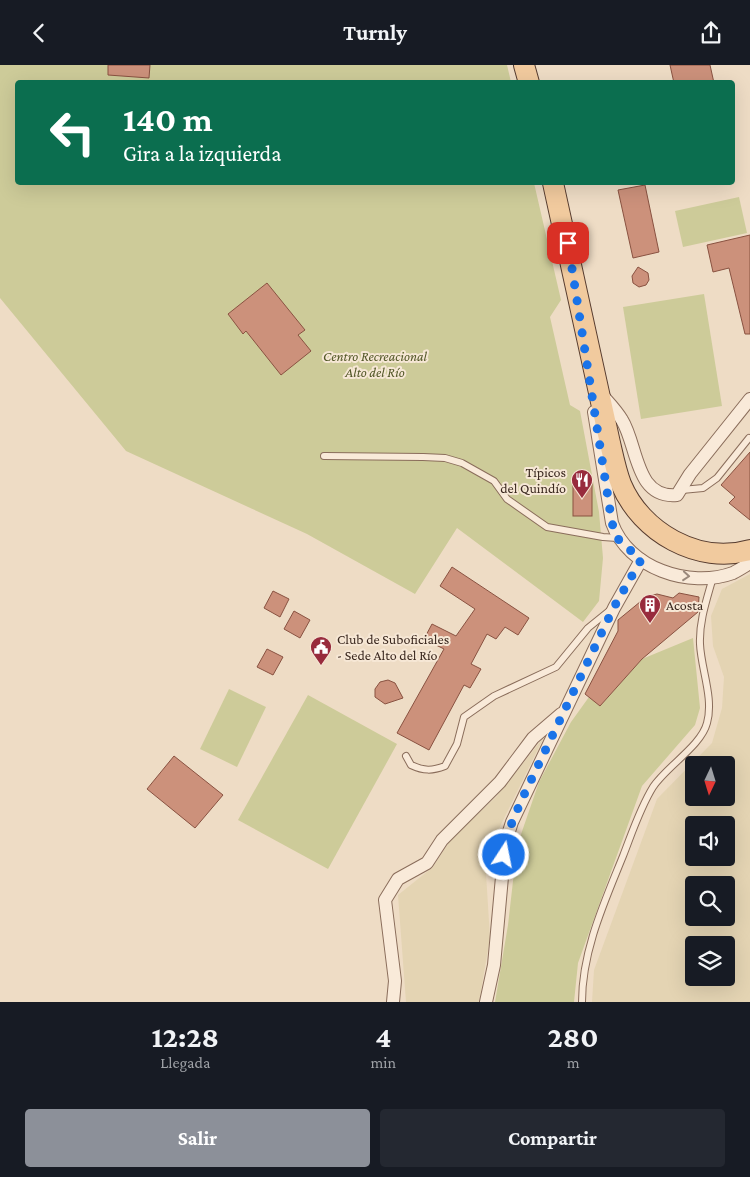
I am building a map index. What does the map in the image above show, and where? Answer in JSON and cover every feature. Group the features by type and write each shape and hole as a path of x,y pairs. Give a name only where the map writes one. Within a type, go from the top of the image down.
{"main road":[{"path":"524,65 527,80"},
{"path":"553,185 621,484 640,515 651,527 682,545 702,551 723,553 750,550"}],"street":[{"path":"573,266 607,502 617,538 641,560 676,575 713,577 734,572 750,563"},
{"path":"599,390 623,421 637,466 652,488 668,496 678,495 690,474 750,399"},
{"path":"486,1002 494,965 506,844 523,797 614,607 641,560"},
{"path":"393,1002 395,981 385,899 398,879 427,863 442,839 500,781 533,738 564,711"}],"lane":[{"path":"682,490 703,488 717,478 749,438"},
{"path":"324,456 423,457 462,463 494,481 507,499 547,527 617,538"},
{"path":"582,1002 582,985 586,959 598,919 644,805 654,785 700,737 707,723 706,680 700,647 700,628 713,577"},
{"path":"406,755 411,765 423,770 434,770 445,766 457,744 464,717 494,696 556,667 588,628 614,607"}],"shaded area":[{"path":"750,574 750,1002 592,1002 594,970 657,799 685,770 685,806 735,806 735,756 699,756 712,743 722,708 724,677 713,646 711,616 722,589"},
{"path":"544,737 485,857 490,938 479,1002 406,1002 398,895 433,867 451,839 496,797"}],"green space":[{"name":"Centro Recreacional Alto del Río","path":"0,65 507,65 511,80 15,80 15,185 534,185 561,300 550,317 570,405 580,411 599,512 603,558 599,601 583,622 457,528 415,594 307,534 126,451 0,298"},
{"path":"739,197 747,233 683,247 675,211"},
{"path":"704,294 722,406 641,419 623,307"},
{"path":"693,638 700,708 695,725 642,786 578,963 574,1002 495,1002 508,925 517,846 539,782 571,722 589,697 600,706 642,659"},
{"path":"229,689 266,707 237,767 200,749"},
{"path":"308,695 397,744 328,869 238,820"}],"building":[{"path":"108,65 150,65 149,78 108,75"},
{"path":"670,65 710,65 713,80 673,80"},
{"path":"645,185 659,252 633,258 618,190"},
{"path":"750,235 750,334 745,334 729,268 713,272 707,245"},
{"path":"638,267 648,273 649,280 646,285 639,287 633,283 632,276"},
{"path":"267,283 305,330 298,335 311,351 281,375 246,331 243,334 228,314"},
{"path":"750,452 750,520 729,503 735,497 721,485"},
{"name":"Típicos del Quindío","path":"573,482 592,482 592,516 573,516"},
{"path":"452,567 529,618 518,635 505,627 496,639 487,634 471,664 481,669 470,688 464,685 429,750 397,733 444,649 424,639 432,624 456,636 475,609 440,586"},
{"path":"273,591 289,599 280,617 264,608"},
{"name":"Acosta","path":"679,593 699,597 698,612 642,659 600,706 585,694 618,631 618,620 646,597 657,594 673,598"},
{"path":"294,611 310,620 300,638 284,629"},
{"path":"267,649 283,657 273,675 257,667"},
{"path":"388,680 395,683 403,698 385,704 375,697 375,689 380,682"},
{"path":"174,756 223,795 195,828 147,789"}],"place":[{"name":"Típicos del Quindío","path":"582,499"},
{"name":"Acosta","path":"650,624"},
{"name":"Club de Suboficiales - Sede Alto del Río","path":"321,666"}],"route":[{"path":"504,855 512,822 523,797 550,745 568,701 609,621 614,607 641,560 617,538 607,502 573,266 568,243"}]}
